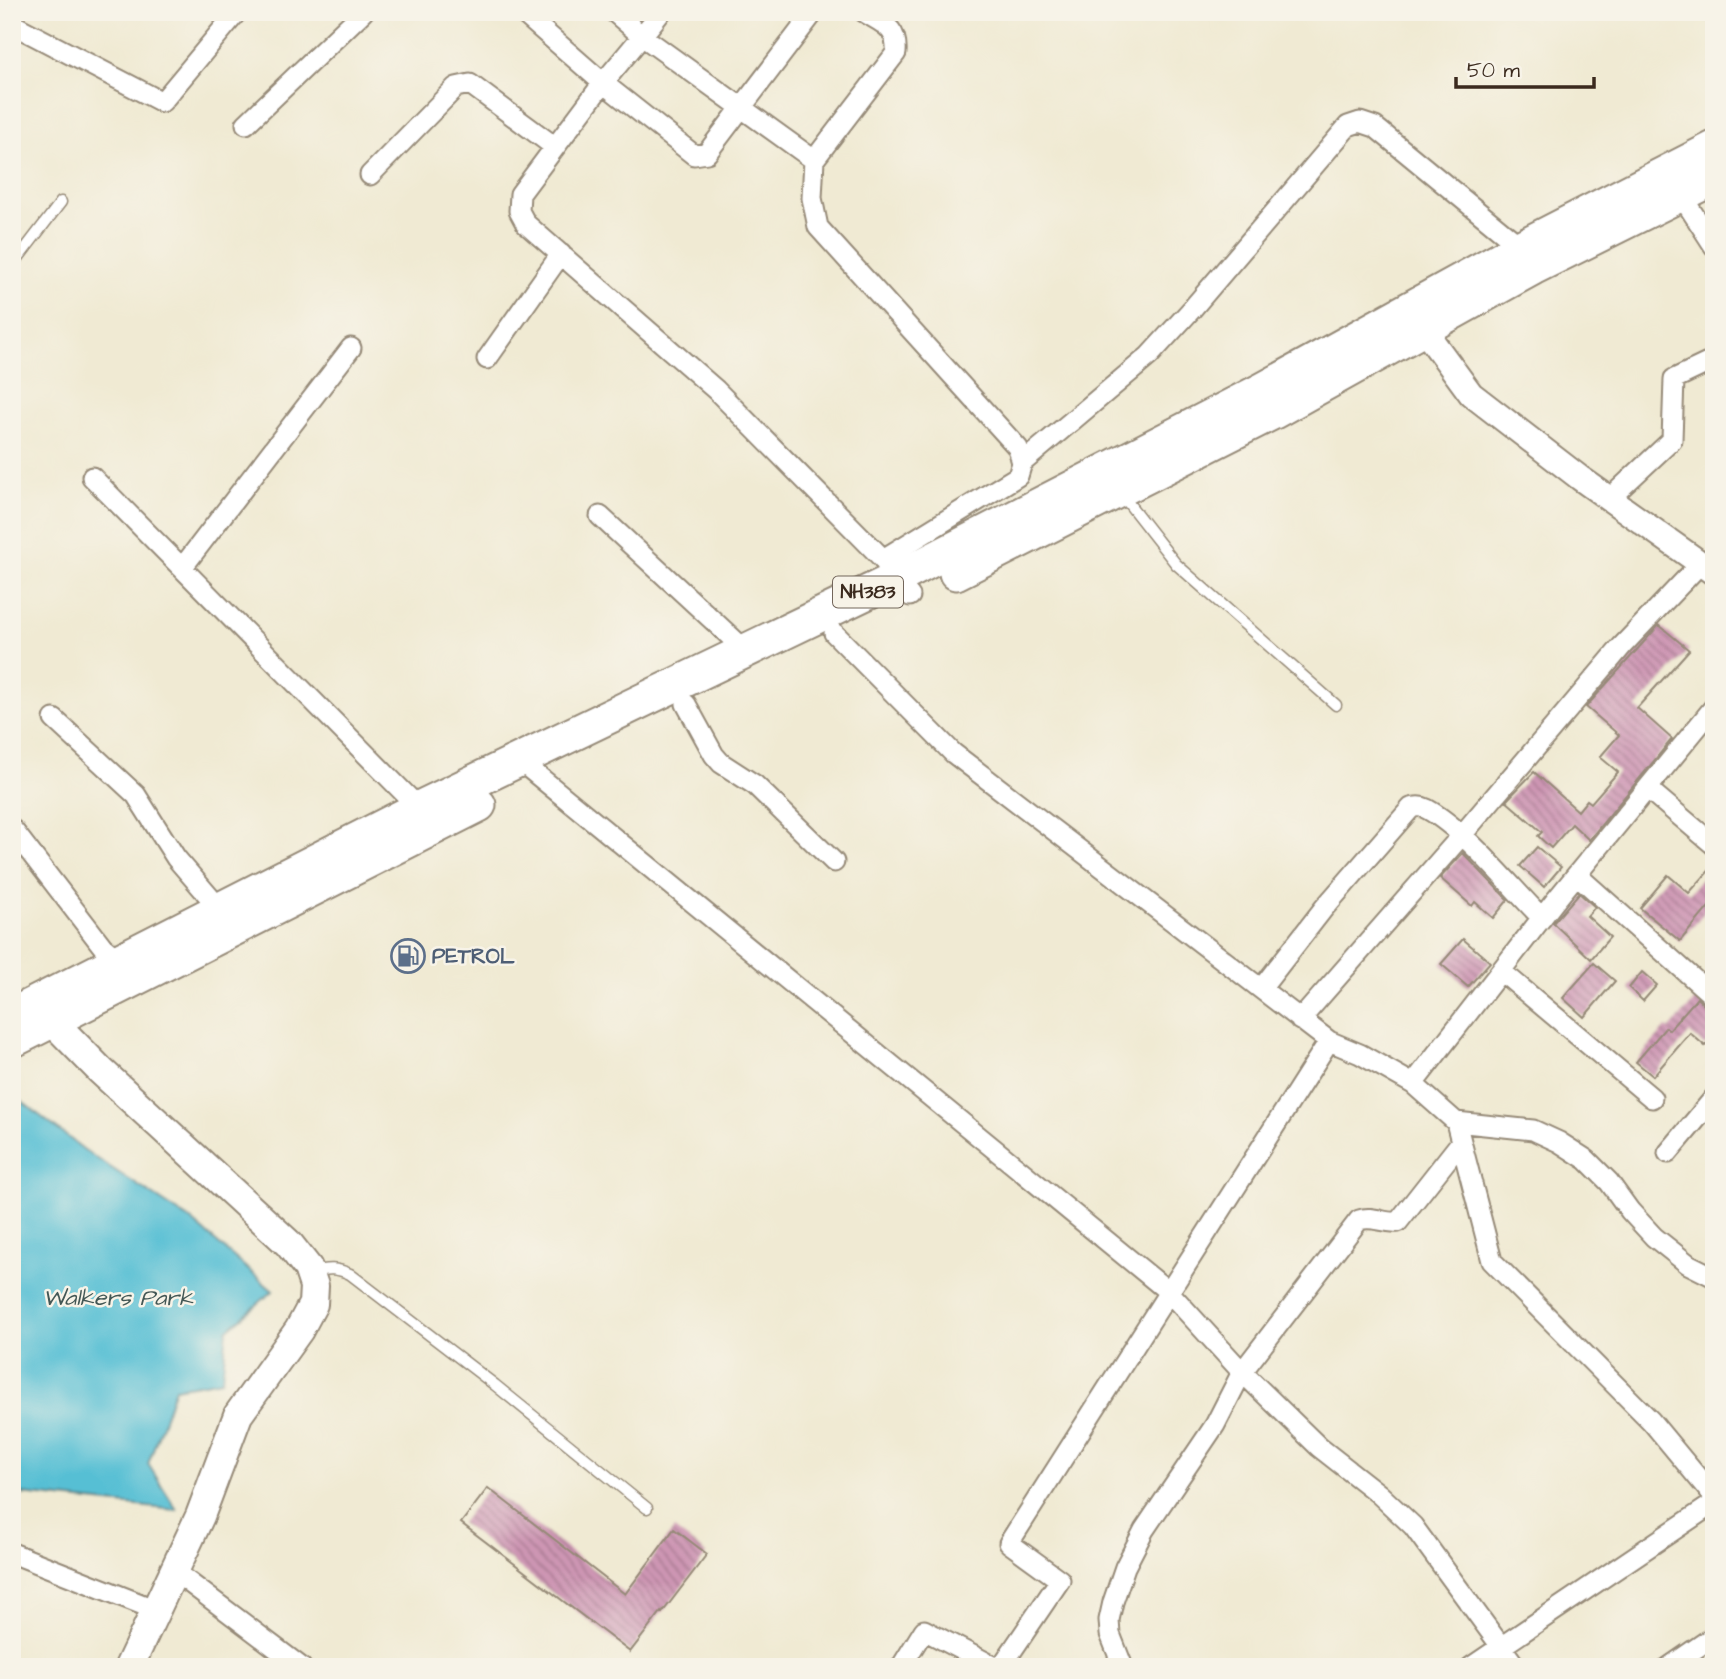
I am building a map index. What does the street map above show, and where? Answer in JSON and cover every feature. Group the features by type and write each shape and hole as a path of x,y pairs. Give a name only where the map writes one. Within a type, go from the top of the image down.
{"highway":[{"name":"NH383","path":"12,1015 419,807 529,769 686,704 834,633 896,578 1119,492 1380,340 1521,247 1714,148"},
{"name":"NH383","path":"12,1041 248,920 745,650 896,578 1262,390 1380,340 1424,330 1533,268 1714,178"}],"main road":[{"path":"52,1022 101,1071 289,1244 310,1273 314,1286 313,1304 299,1330 238,1415 200,1516 129,1667"}],"street":[{"path":"12,24 162,102 237,12"},
{"path":"246,124 363,12"},
{"path":"522,12 603,83 694,155 707,153 814,12"},
{"path":"614,12 642,36 814,160"},
{"path":"660,12 520,194 519,211 526,224 716,390 896,578 1018,476 1022,463 1018,448 818,227 812,198 814,160 896,53 897,41 891,28 864,12"},
{"path":"370,174 456,87 463,84 470,84 555,147"},
{"path":"1022,463 1149,356 1349,126 1360,122 1375,127 1521,247"},
{"path":"1681,195 1714,246"},
{"path":"487,359 561,254"},
{"path":"1300,1020 1622,646 1707,568 1609,499 1471,394 1424,330"},
{"path":"182,568 351,348"},
{"path":"1609,499 1672,440 1674,379 1714,360"},
{"path":"92,477 419,807"},
{"path":"600,516 745,650"},
{"path":"834,633 953,753 1300,1020 1329,1041 1360,1054 1413,1084 1456,1122 1492,1261 1651,1421 1714,1500 1471,1667"},
{"path":"686,704 721,763 755,785 834,862"},
{"path":"1413,1084 1542,918 1713,711"},
{"path":"54,719 136,795 176,858 219,908"},
{"path":"529,769 1169,1292 1242,1372 1319,1447 1379,1494 1413,1526 1516,1667"},
{"path":"1648,789 1714,845"},
{"path":"1261,989 1324,908 1411,808 1418,806 1425,808 1462,835 1542,918"},
{"path":"13,830 103,947 118,960"},
{"path":"1577,875 1714,997"},
{"path":"1501,971 1653,1098"},
{"path":"1001,1667 1060,1580 1009,1543 1329,1041"},
{"path":"1668,1153 1711,1107"},
{"path":"1456,1122 1532,1130 1559,1142 1587,1160 1609,1182 1630,1211 1654,1237 1688,1264 1714,1277"},
{"path":"1123,1667 1110,1634 1109,1620 1112,1602 1125,1567 1144,1530 1215,1425 1242,1372 1359,1220 1368,1217 1390,1223 1398,1222 1461,1142"},
{"path":"12,1553 156,1610"},
{"path":"174,1571 293,1664"},
{"path":"901,1667 924,1630 995,1667"},
{"path":"1669,1667 1714,1636"}],"lane":[{"path":"12,265 61,202"},
{"path":"1119,492 1176,564 1336,705"},
{"path":"310,1273 327,1268 350,1274 495,1385 647,1508"}],"water":[{"name":"Walkers Park","path":"21,1101 87,1152 192,1221 273,1291 227,1330 222,1380 175,1388 148,1464 177,1510 12,1493 12,1108"}],"building":[{"path":"1659,625 1689,650 1637,708 1672,739 1589,840 1572,824 1551,848 1538,836 1542,832 1506,801 1534,772 1578,811 1587,800 1591,803 1618,772 1600,757 1619,735 1586,707"},
{"path":"1537,847 1561,867 1544,887 1520,866"},
{"path":"1463,853 1508,900 1493,918 1475,902 1472,906 1440,878"},
{"path":"1714,865 1714,901 1680,941 1640,908 1668,875 1689,893"},
{"path":"1579,893 1595,907 1587,916 1610,937 1591,959 1553,923"},
{"path":"1463,939 1490,962 1468,987 1441,964"},
{"path":"1594,963 1615,981 1584,1017 1563,998"},
{"path":"1642,972 1657,985 1643,1001 1629,988"},
{"path":"1697,998 1706,1007 1714,1009 1714,1035 1705,1046 1690,1033 1653,1076 1636,1062 1666,1027 1669,1030"},
{"path":"488,1488 625,1594 674,1529 707,1554 630,1652 461,1523"}],"place":[{"name":"PETROL","path":"408,956"}]}
